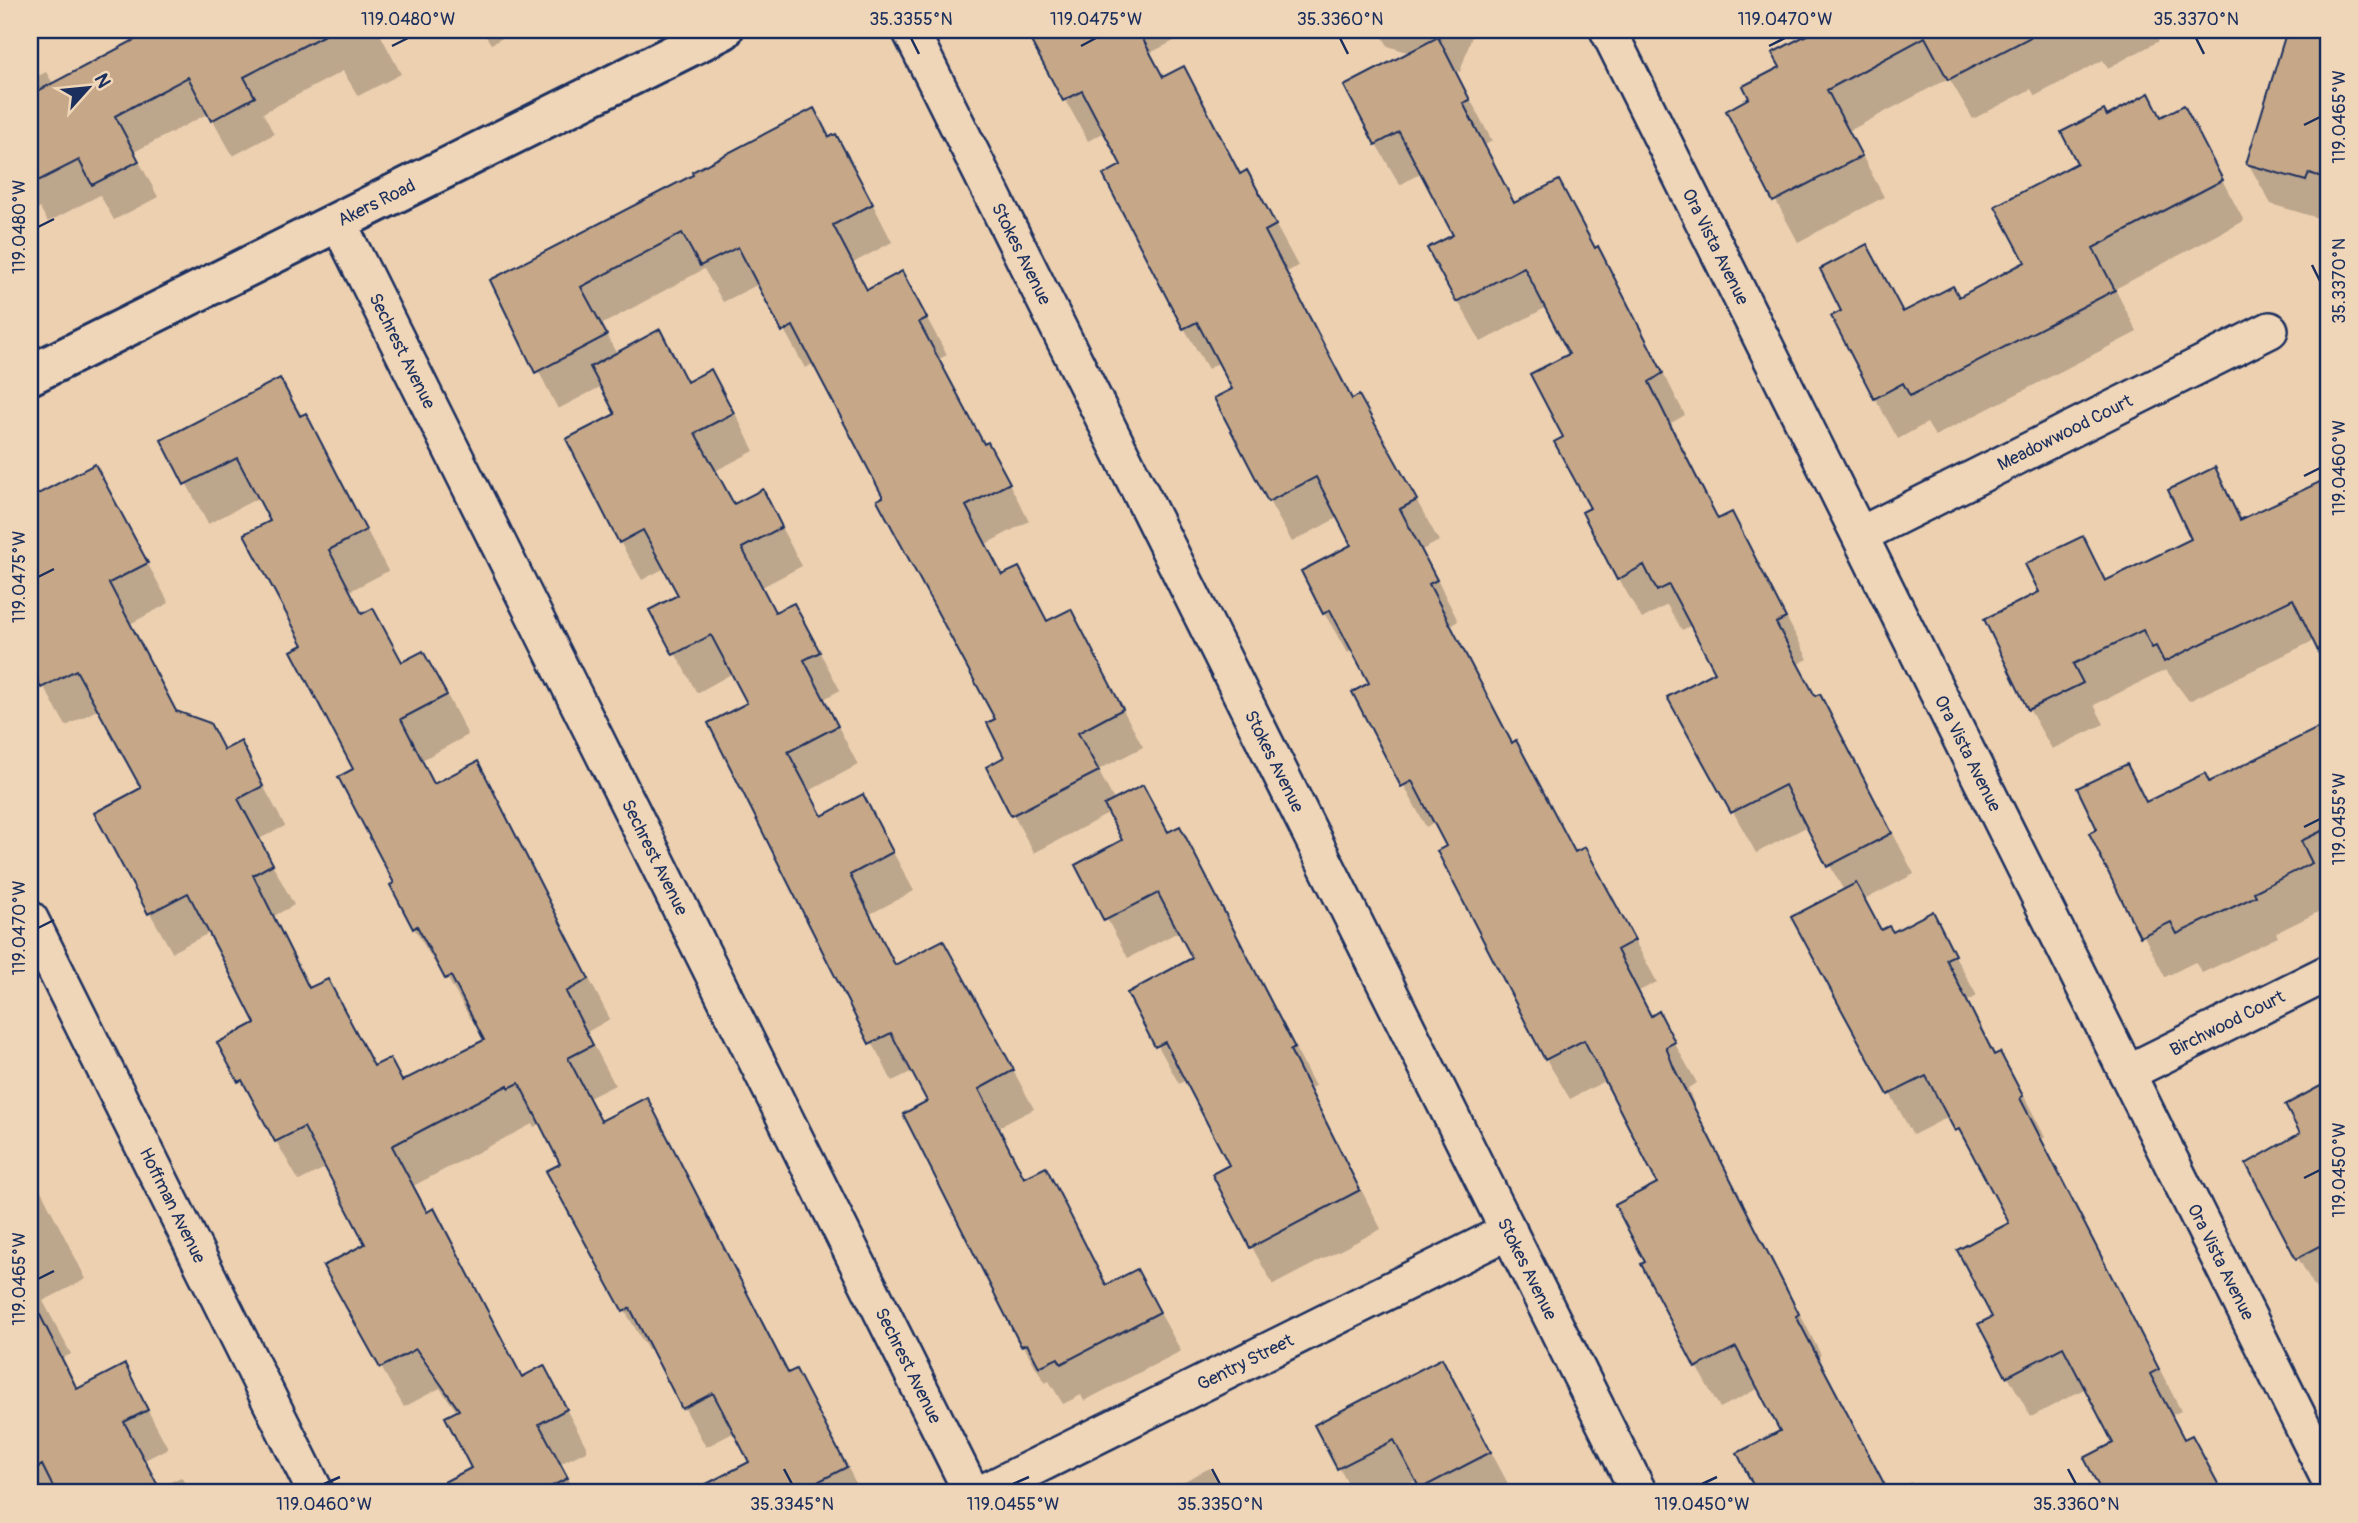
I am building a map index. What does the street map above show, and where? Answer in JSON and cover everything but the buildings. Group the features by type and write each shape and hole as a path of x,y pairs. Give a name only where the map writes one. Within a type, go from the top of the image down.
{"street":[{"name":"Akers Road","path":"30,375 723,30"},
{"name":"Stokes Avenue","path":"910,30 1639,1493"},
{"name":"Ora Vista Avenue","path":"1608,30 2328,1477"},
{"name":"Sechrest Avenue","path":"338,222 972,1493"},
{"name":"Meadowwood Court","path":"1860,534 2270,330"},
{"name":"Hoffman Avenue","path":"30,919 316,1493"},
{"name":"Birchwood Court","path":"2127,1073 2328,973"},
{"name":"Gentry Street","path":"982,1493 1509,1231"}]}
